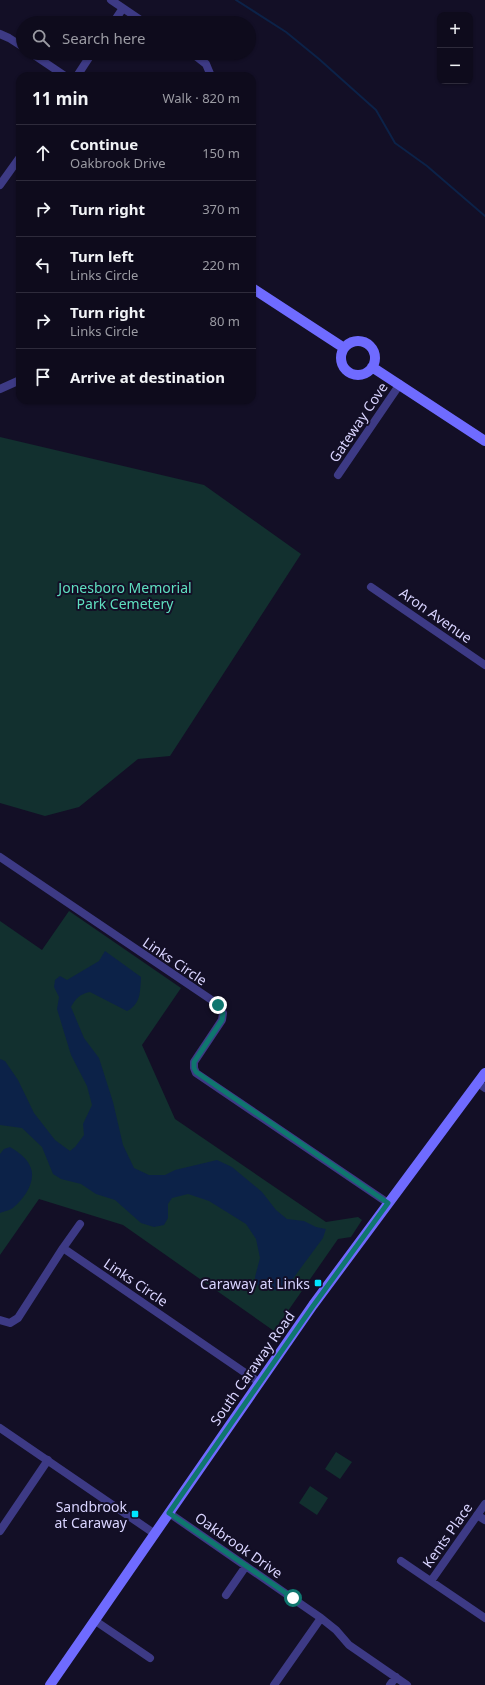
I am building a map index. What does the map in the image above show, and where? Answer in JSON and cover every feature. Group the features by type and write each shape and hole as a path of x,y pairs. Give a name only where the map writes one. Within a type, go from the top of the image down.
{"street":[{"path":"111,0 135,16"},
{"path":"117,16 123,8"},
{"path":"0,34 16,43"},
{"path":"41,60 59,72"},
{"path":"80,72 87,60"},
{"path":"201,60 206,64 209,72"},
{"path":"0,186 16,163"},
{"path":"256,291 344,348"},
{"path":"354,341 365,343 373,350 375,356 372,367 362,374 351,373 343,365 342,354 344,348 354,341"},
{"path":"372,367 485,441"},
{"path":"0,389 16,382"},
{"name":"Gateway Cove","path":"338,475 400,384"},
{"name":"Aron Avenue","path":"371,587 485,665"},
{"name":"Links Circle","path":"0,857 218,1005 223,1013 222,1020 194,1062 196,1072 388,1203"},
{"name":"South Caraway Road","path":"50,1685 313,1306 388,1203 482,1085 485,1072"},
{"path":"0,1320 10,1324 18,1318 80,1224"},
{"name":"Links Circle","path":"64,1248 260,1382"},
{"path":"0,1428 155,1534"},
{"path":"0,1531 48,1460"},
{"name":"Kents Place","path":"431,1581 485,1504"},
{"name":"Oakbrook Drive","path":"169,1513 321,1618 336,1630 349,1645 407,1685"},
{"path":"477,1515 485,1520"},
{"path":"401,1561 485,1618"},
{"path":"226,1595 246,1566"},
{"path":"274,1685 321,1618"},
{"path":"94,1620 150,1658"},
{"path":"390,1685 396,1677"}],"green space":[{"name":"Jonesboro Memorial Park Cemetery","path":"0,437 204,485 301,554 170,756 138,759 79,807 45,816 0,803"},
{"path":"69,911 181,988 142,1045 175,1119 326,1222 358,1217 362,1220 351,1237 338,1239 274,1331 123,1225 39,1199 0,1255 0,921 42,950"},
{"path":"336,1452 352,1462 340,1479 325,1469"},
{"path":"310,1486 328,1498 317,1515 299,1503"}],"water":[{"path":"105,951 141,977 140,993 135,1005 127,1011 90,992 79,997 71,1007 84,1038 99,1058 113,1102 123,1145 134,1168 149,1175 165,1175 175,1170 217,1160 232,1167 262,1192 276,1210 287,1219 304,1221 316,1227 326,1229 323,1238 286,1288 271,1290 256,1284 255,1277 260,1258 256,1239 246,1224 209,1201 188,1194 172,1198 168,1204 168,1218 164,1225 154,1227 141,1223 115,1200 96,1194 81,1184 61,1179 53,1174 42,1147 22,1128 0,1125 0,1059 5,1061 18,1080 34,1113 55,1140 70,1151 84,1135 83,1124 92,1105 87,1086 71,1055 57,1009 59,997 54,987 55,980 60,976 67,980 99,961"},
{"path":"10,1147 27,1160 32,1171 32,1177 29,1188 22,1199 10,1210 0,1213 0,1154 4,1149"}],"waterway":[{"path":"236,0 286,32 319,59 376,110 395,143 427,166 485,216"}],"place":[{"name":"Caraway at Links","path":"318,1283"},
{"name":"Sandbrook at Caraway","path":"135,1514"}],"route":[{"path":"218,1005 222,1008 224,1015 193,1064 196,1072 388,1203 313,1306 169,1513 293,1598"}]}
